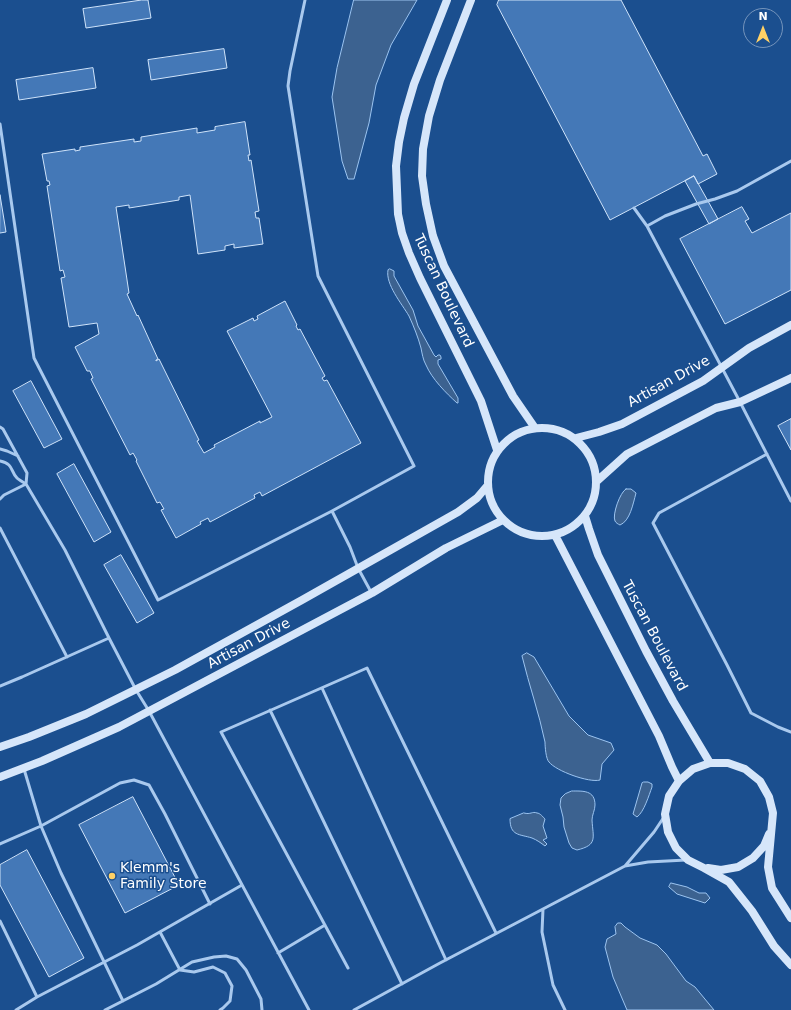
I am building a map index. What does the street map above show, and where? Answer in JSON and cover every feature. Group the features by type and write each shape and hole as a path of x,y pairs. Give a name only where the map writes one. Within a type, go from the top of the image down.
{"main road":[{"name":"Tuscan Boulevard","path":"447,0 414,84 404,118 396,166 398,214 408,253 481,401 497,450"},
{"name":"Tuscan Boulevard","path":"471,0 440,80 429,116 423,149 422,176 426,204 433,236 444,266 513,396 535,428"},
{"name":"Artisan Drive","path":"576,438 622,424 703,381 749,348 791,325"},
{"path":"597,481 627,454 716,408 740,402 791,378"},
{"path":"535,428 553,428 571,435 585,447 594,463 597,481 594,499 586,516 572,528 555,535 536,536 518,531 503,520 495,510 490,498 488,485 490,467 497,450 508,440 521,432 535,428"},
{"name":"Artisan Drive","path":"0,747 86,714 174,670 458,512 477,498 488,485"},
{"name":"Tuscan Boulevard","path":"586,516 598,555 646,651 673,701 710,763"},
{"name":"Artisan Drive","path":"0,776 42,761 119,727 372,594 446,548 503,520"},
{"path":"555,535 659,736 678,781"},
{"path":"791,918 772,888 768,867 773,813 769,796 760,781 745,769 728,763 710,763 693,769 678,781 669,796 665,814 668,832 676,848 688,860 729,882 752,911 774,946 791,965"},
{"path":"704,868 721,870 738,866 748,861 753,858 764,846 771,830"}],"lane":[{"path":"0,124 34,358 158,600 332,511 414,466 318,276 288,86 305,0"},
{"path":"647,226 683,208 737,191 791,161"},
{"path":"634,208 647,226 791,501"},
{"path":"0,427 3,429 27,473 26,484"},
{"path":"0,449 18,456"},
{"path":"767,454 659,513 653,523 751,713 791,732"},
{"path":"0,462 11,467 16,478 26,484 65,550 136,690 149,711 309,1010"},
{"path":"0,499 4,495 26,484"},
{"path":"332,511 350,547 358,568 372,594"},
{"path":"0,528 67,657"},
{"path":"0,686 109,638"},
{"path":"348,968 221,732 366,668 496,933"},
{"path":"322,688 446,960"},
{"path":"270,710 402,984"},
{"path":"24,768 42,826 61,873 123,1001"},
{"path":"0,844 42,826 120,783 134,780 149,785 210,904"},
{"path":"625,866 654,832 665,814"},
{"path":"354,1010 496,933 625,866 648,862 688,860"},
{"path":"16,1010 37,996 160,932 242,885"},
{"path":"543,909 542,932 553,985 565,1010"},
{"path":"0,921 37,996"},
{"path":"278,953 325,925"},
{"path":"160,932 180,970"},
{"path":"105,1010 156,984 192,962 226,956 237,959 246,970 261,998 262,1010"},
{"path":"180,970 194,972 213,967 225,973 232,986 230,1001 220,1010"}],"water":[{"path":"354,0 417,0 391,45 376,85 369,123 354,179 348,179 342,161 332,97 337,68"},
{"path":"390,269 394,271 394,276 413,310 418,326 434,355 436,357 440,355 441,359 438,360 438,364 458,398 458,403 440,386 424,361 419,340 411,320 391,288 388,276 388,270"},
{"path":"626,489 631,489 636,493 629,516 620,525 616,523 614,518 621,494"},
{"path":"527,653 534,657 569,716 588,735 611,743 614,750 602,764 600,780 588,780 573,776 558,769 549,762 546,753 543,731 522,656"},
{"path":"642,783 652,784 652,787 640,815 637,817 633,814"},
{"path":"572,791 588,792 593,796 595,805 592,820 593,840 588,846 577,850 572,848 569,843 560,805 561,798 565,794"},
{"path":"524,813 538,813 545,819 543,826 547,838 543,840 547,844 545,846 534,839 519,835 512,829 510,819"},
{"path":"671,883 687,887 699,893 706,893 710,898 705,903 677,894 669,887"},
{"path":"618,923 621,923 640,938 657,945 666,954 686,981 695,987 714,1010 627,1010 613,977 605,947 607,939 616,934 615,927"}],"building":[{"path":"148,0 151,18 86,28 83,9"},
{"path":"499,0 621,0 703,156 707,154 717,174 698,184 694,176 610,220 497,5"},
{"path":"224,49 227,68 151,80 148,60"},
{"path":"93,68 96,88 19,100 16,80"},
{"path":"245,122 250,155 248,155 249,161 251,160 259,211 255,212 256,218 259,218 263,244 234,248 234,244 225,246 225,250 198,254 190,195 179,197 179,200 129,208 129,205 116,207 129,293 127,294 158,359 156,361 159,359 204,453 215,447 214,445 260,421 260,423 272,417 227,331 253,318 254,321 258,319 257,316 285,301 298,330 300,329 325,376 322,378 324,381 327,380 361,443 262,496 260,492 254,495 255,498 210,522 208,518 200,522 201,524 176,538 161,510 164,509 160,502 157,503 133,453 130,455 91,379 93,378 90,371 87,371 75,347 99,334 97,323 69,327 61,278 65,277 63,270 60,271 47,186 50,185 49,181 47,181 42,154 75,149 75,151 80,150 80,147 134,139 134,142 141,141 141,137 197,128 197,133 215,130 215,127"},
{"path":"694,176 718,219 709,224 685,181"},
{"path":"0,195 6,232 0,233"},
{"path":"742,207 749,219 745,221 752,233 791,213 791,290 725,324 680,239"},
{"path":"31,381 62,439 44,448 13,391"},
{"path":"791,419 791,450 778,426"},
{"path":"74,464 111,532 94,542 57,474"},
{"path":"121,555 154,613 137,623 104,565"},
{"path":"133,797 179,885 125,913 79,825"},
{"path":"27,850 84,958 49,977 0,885 0,865"}],"place":[{"name":"Klemm's Family Store","path":"112,876"}]}
